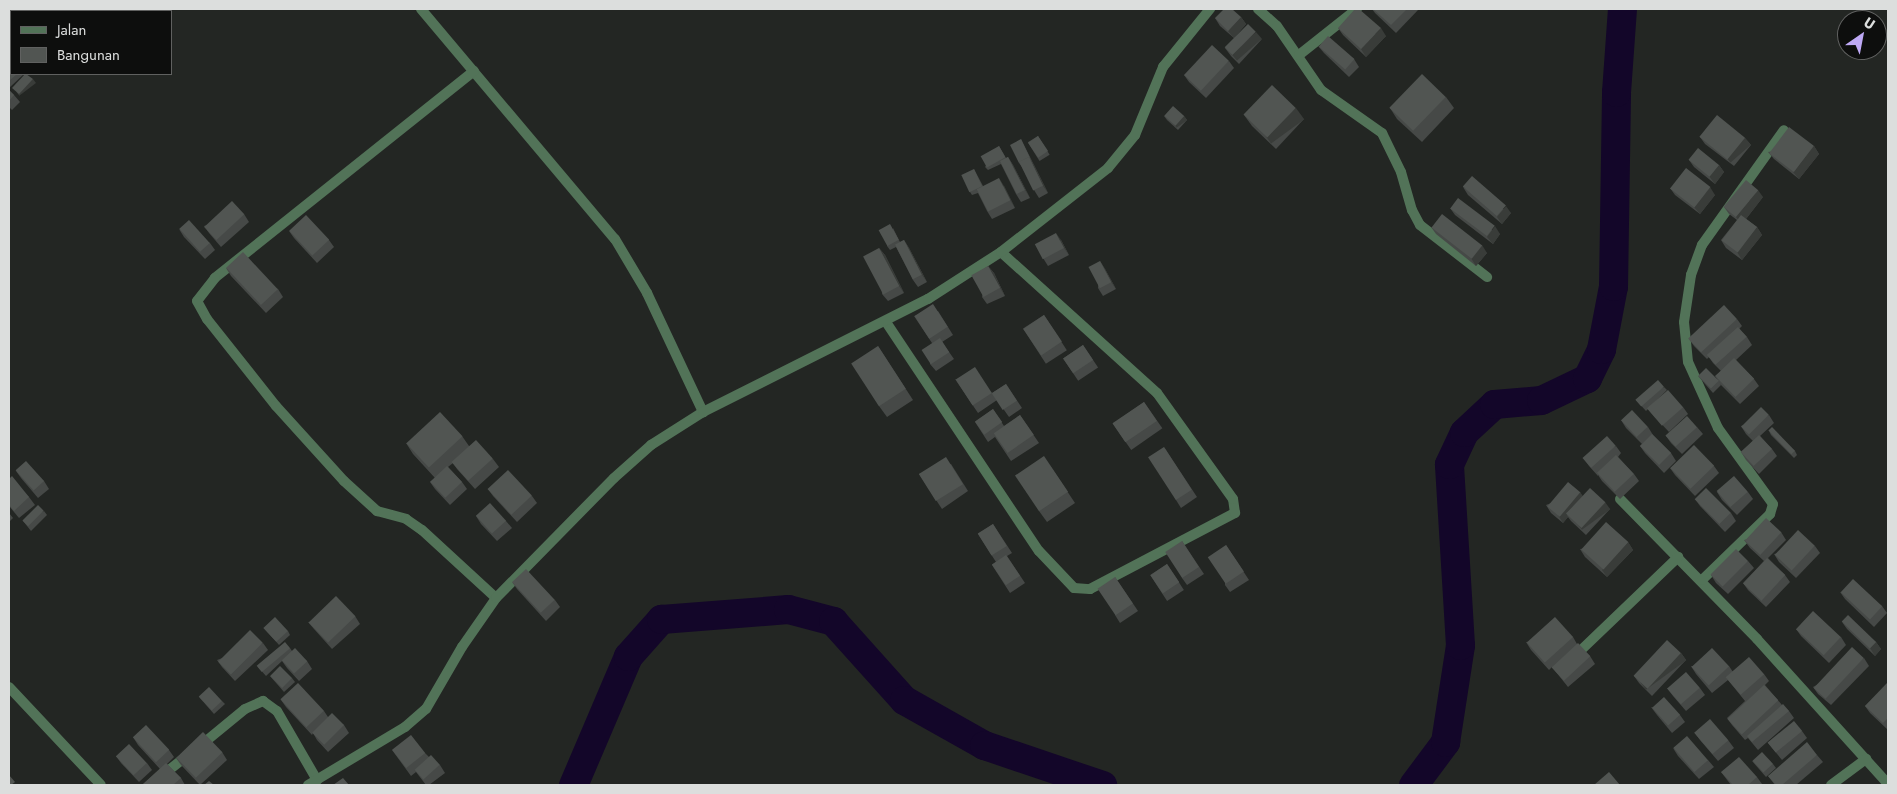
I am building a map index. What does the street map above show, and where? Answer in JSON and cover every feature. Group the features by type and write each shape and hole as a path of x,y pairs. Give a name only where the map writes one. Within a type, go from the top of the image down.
{"street":[{"path":"420,9 615,239 647,294 704,412"},
{"path":"150,785 260,700 277,711 312,782 405,726 426,709 462,647 496,598 631,463 704,412 886,322 1001,252 1108,168 1129,146 1142,121 1162,67 1210,9"},
{"path":"1258,9 1270,18 1299,55 1321,90 1382,133 1401,172 1412,210 1420,225 1487,277"},
{"path":"1299,55 1357,9"},
{"path":"474,71 215,278 197,301 207,319 276,406 350,488 377,512 410,521 496,598"},
{"path":"1702,580 1770,514 1773,504 1718,428 1688,362 1684,322 1691,275 1702,245 1784,130"},
{"path":"886,322 1039,550 1074,588 1090,589 1235,513 1233,499 1157,393 1001,252"},
{"path":"1620,499 1702,580 1887,780"},
{"path":"1578,653 1678,558"},
{"path":"9,688 101,785"},
{"path":"1831,785 1866,759"}],"building":[{"path":"1224,9 1232,9 1241,17 1228,31 1215,18"},
{"path":"1355,9 1359,9 1381,28 1361,49 1338,28"},
{"path":"1373,9 1407,9 1391,25"},
{"path":"10,20 10,50 9,49"},
{"path":"1248,24 1256,32 1232,55 1225,47"},
{"path":"1328,36 1354,59 1345,70 1319,47"},
{"path":"1212,45 1229,61 1201,91 1184,75"},
{"path":"9,66 10,75 16,75 9,81"},
{"path":"1422,74 1446,97 1413,131 1389,108"},
{"path":"24,75 33,79 19,94 12,88"},
{"path":"1272,85 1296,108 1267,137 1244,114"},
{"path":"9,90 14,95 9,101"},
{"path":"1173,106 1184,116 1175,126 1164,116"},
{"path":"1717,115 1745,138 1727,159 1699,137"},
{"path":"1789,127 1814,146 1794,172 1769,153"},
{"path":"1038,136 1048,151 1038,158 1028,143"},
{"path":"1021,139 1030,158 1019,163 1010,145"},
{"path":"999,146 1005,157 987,168 981,156"},
{"path":"1698,148 1719,165 1710,177 1689,160"},
{"path":"1008,157 1025,190 1017,194 1000,161"},
{"path":"1029,157 1043,186 1033,191 1019,162"},
{"path":"1686,168 1710,187 1694,208 1670,188"},
{"path":"974,169 982,186 969,192 961,175"},
{"path":"1472,176 1506,206 1497,216 1463,187"},
{"path":"999,178 1010,200 988,212 977,189"},
{"path":"1746,180 1758,190 1736,217 1724,207"},
{"path":"1458,198 1495,226 1487,236 1450,208"},
{"path":"232,201 244,214 216,240 204,227"},
{"path":"1442,214 1482,245 1472,259 1432,227"},
{"path":"306,215 329,240 312,256 289,231"},
{"path":"1741,215 1757,227 1738,253 1722,241"},
{"path":"189,220 210,243 200,252 179,229"},
{"path":"890,224 899,240 887,246 879,230"},
{"path":"1056,233 1064,248 1043,259 1035,244"},
{"path":"904,240 922,275 913,279 895,245"},
{"path":"879,248 899,286 883,294 863,256"},
{"path":"243,252 278,289 261,305 226,268"},
{"path":"1100,261 1111,282 1100,288 1089,267"},
{"path":"988,266 1000,288 984,297 971,275"},
{"path":"933,304 948,327 929,339 915,316"},
{"path":"1724,305 1737,319 1701,352 1688,338"},
{"path":"1044,315 1062,342 1041,356 1023,329"},
{"path":"1738,327 1747,337 1715,365 1707,355"},
{"path":"940,338 949,352 931,364 922,350"},
{"path":"1083,345 1093,360 1073,373 1063,358"},
{"path":"878,346 906,389 879,406 851,363"},
{"path":"1734,358 1754,379 1735,397 1715,376"},
{"path":"975,367 992,393 973,406 956,380"},
{"path":"1706,368 1719,381 1711,389 1698,376"},
{"path":"1658,380 1664,387 1641,406 1635,400"},
{"path":"1006,384 1017,401 1003,410 992,393"},
{"path":"1668,390 1683,407 1662,426 1647,408"},
{"path":"1144,402 1157,421 1125,442 1112,423"},
{"path":"1761,407 1769,415 1749,435 1741,427"},
{"path":"993,409 1002,422 984,435 975,422"},
{"path":"1632,410 1648,427 1637,437 1621,420"},
{"path":"440,412 463,436 429,468 406,443"},
{"path":"1020,415 1034,435 1008,453 994,433"},
{"path":"1687,416 1697,427 1675,447 1665,435"},
{"path":"1772,427 1795,451 1791,454 1768,430"},
{"path":"1652,434 1671,453 1659,465 1640,446"},
{"path":"1759,435 1772,449 1754,466 1741,452"},
{"path":"1607,436 1616,446 1591,468 1582,458"},
{"path":"476,440 493,459 468,481 451,462"},
{"path":"1694,445 1714,466 1690,489 1670,468"},
{"path":"1164,447 1192,490 1176,500 1148,457"},
{"path":"1616,455 1634,474 1615,492 1597,473"},
{"path":"1044,456 1068,492 1039,511 1015,476"},
{"path":"946,457 963,484 936,501 919,474"},
{"path":"26,461 44,481 34,490 16,470"},
{"path":"447,466 462,482 445,498 430,482"},
{"path":"508,470 532,496 511,515 488,489"},
{"path":"12,476 29,497 14,511 9,505 9,479"},
{"path":"1734,476 1748,492 1730,507 1717,491"},
{"path":"1568,482 1580,492 1560,517 1547,507"},
{"path":"1590,488 1605,502 1581,528 1566,514"},
{"path":"1706,488 1731,513 1719,524 1695,499"},
{"path":"490,503 506,521 492,534 476,516"},
{"path":"38,505 44,511 28,526 22,521"},
{"path":"1766,518 1781,532 1760,555 1745,541"},
{"path":"1606,522 1628,542 1604,570 1581,549"},
{"path":"993,524 1007,546 992,556 978,534"},
{"path":"1798,530 1815,546 1792,571 1775,555"},
{"path":"1182,541 1199,567 1182,578 1165,552"},
{"path":"1226,545 1244,572 1226,584 1208,557"},
{"path":"1736,549 1748,561 1723,586 1711,574"},
{"path":"1006,555 1020,576 1006,585 992,565"},
{"path":"1767,558 1785,575 1761,601 1743,584"},
{"path":"1167,564 1179,582 1163,593 1150,575"},
{"path":"526,569 555,600 541,613 512,582"},
{"path":"1115,577 1133,604 1115,615 1098,589"},
{"path":"1853,579 1882,606 1870,619 1841,592"},
{"path":"336,596 355,616 328,643 309,622"},
{"path":"1813,611 1841,637 1824,655 1796,629"},
{"path":"1848,615 1876,642 1870,649 1842,621"},
{"path":"275,617 288,631 276,642 263,628"},
{"path":"1555,617 1573,637 1545,662 1527,642"},
{"path":"250,630 263,643 231,675 218,662"},
{"path":"1667,640 1681,653 1647,689 1634,676"},
{"path":"285,642 290,648 262,672 257,666"},
{"path":"1578,643 1590,656 1564,681 1552,668"},
{"path":"1852,647 1864,658 1826,699 1814,688"},
{"path":"295,648 307,661 294,673 282,660"},
{"path":"1712,648 1729,666 1709,685 1692,667"},
{"path":"1749,657 1764,674 1741,695 1726,677"},
{"path":"280,666 292,678 282,688 270,676"},
{"path":"1686,672 1700,688 1681,704 1667,688"},
{"path":"298,683 324,711 306,727 280,699"},
{"path":"1887,683 1888,718 1883,723 1865,706"},
{"path":"1764,685 1778,700 1742,734 1727,719"},
{"path":"209,687 222,701 212,710 199,697"},
{"path":"1664,697 1680,715 1668,726 1652,708"},
{"path":"1783,704 1789,711 1752,742 1747,736"},
{"path":"332,713 344,725 324,745 312,733"},
{"path":"1710,719 1728,740 1713,754 1694,733"},
{"path":"1794,721 1802,731 1776,752 1768,742"},
{"path":"146,725 169,750 156,762 133,737"},
{"path":"203,732 222,752 196,778 176,758"},
{"path":"411,735 425,753 406,768 392,750"},
{"path":"1687,736 1708,760 1694,772 1673,748"},
{"path":"1807,742 1817,755 1782,785 1776,785 1768,776"},
{"path":"129,744 147,763 134,775 116,756"},
{"path":"1762,752 1773,764 1763,773 1752,761"},
{"path":"431,755 440,765 423,779 415,770"},
{"path":"1739,757 1757,777 1748,785 1733,785 1721,772"},
{"path":"166,763 181,778 173,785 142,785"},
{"path":"1609,772 1620,785 1594,785"},
{"path":"9,775 15,782 11,785 9,785"},
{"path":"343,778 349,785 333,785"},
{"path":"209,781 214,785 204,785"}],"waterway":[{"path":"1413,785 1445,742 1460,645 1449,464 1464,432 1494,404 1541,400 1587,378 1601,349 1613,286 1616,92 1622,9"},
{"path":"573,785 628,656 661,619 788,609 833,621 904,700 984,745 1102,785"}]}
